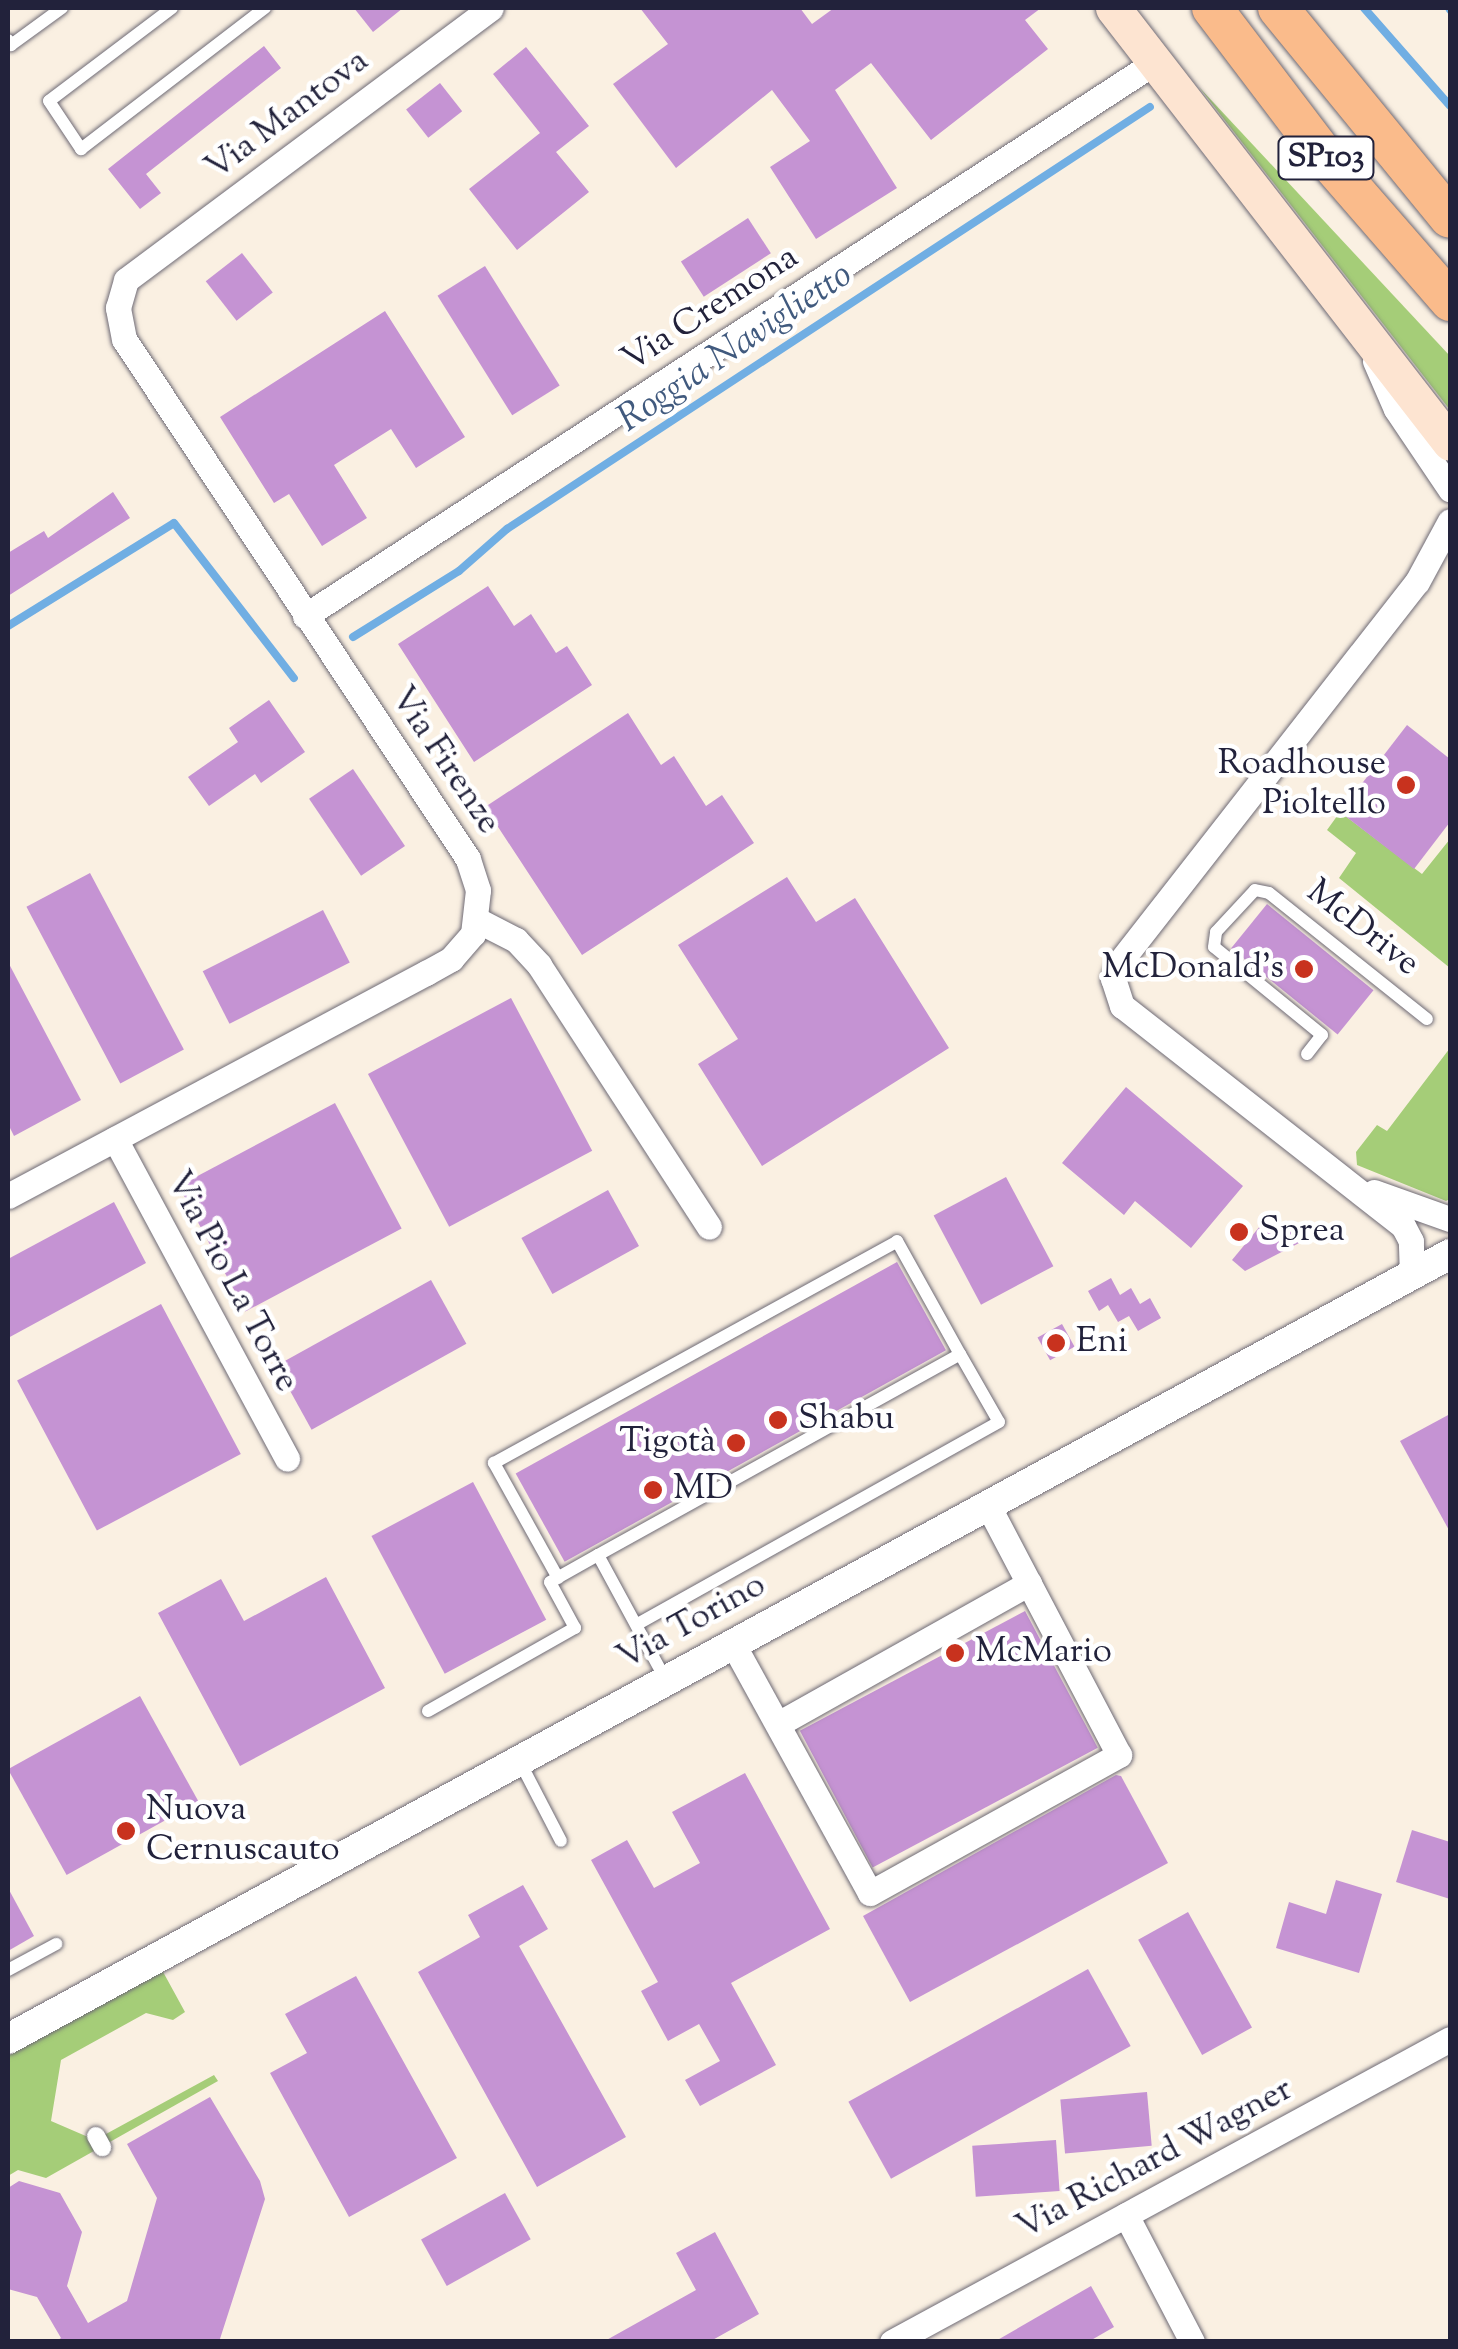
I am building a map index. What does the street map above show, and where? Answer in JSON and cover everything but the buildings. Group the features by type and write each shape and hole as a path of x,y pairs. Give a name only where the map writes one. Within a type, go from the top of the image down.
{"highway":[{"name":"SP103","path":"1212,8 1324,156 1450,301"},
{"name":"SP103","path":"1278,8 1450,218"}],"main road":[{"path":"1113,8 1450,443"}],"street":[{"name":"Via Mantova","path":"126,280 491,8"},
{"name":"Via Cremona","path":"305,616 1155,62"},
{"name":"Via Firenze","path":"126,280 118,308 124,339 468,858 478,890 478,920"},
{"path":"1364,334 1396,409 1450,488"},
{"path":"1412,1275 1407,1230 1122,1006 1113,980 1119,963 1416,582 1450,522"},
{"path":"1416,582 1450,553"},
{"path":"8,1196 450,959 473,934 478,920 516,940 539,965 708,1228"},
{"name":"Via Pio La Torre","path":"115,1139 287,1459"},
{"path":"1351,1184 1450,1219"},
{"name":"Via Torino","path":"8,2039 1450,1254"},
{"path":"733,1644 870,1893 1118,1755 988,1505"},
{"path":"778,1724 1029,1583"},
{"name":"Via Richard Wagner","path":"892,2342 1450,2039"},
{"path":"1126,2215 1192,2342"}],"lane":[{"path":"8,40 10,45 62,8"},
{"path":"172,8 49,101 81,148 265,8"},
{"name":"McDrive","path":"1308,1054 1322,1035 1214,947 1216,932 1255,890 1268,893 1427,1019"},
{"path":"558,1578 494,1463 897,1241 998,1422 636,1624"},
{"path":"428,1711 576,1628 550,1582 960,1354"},
{"path":"598,1555 666,1680"},
{"path":"520,1760 561,1841"},
{"path":"8,1970 56,1944"}],"green space":[{"path":"1199,87 1450,356 1450,410"},
{"path":"1340,812 1422,874 1450,839 1450,968 1339,878 1356,853 1327,830"},
{"path":"1450,1048 1450,1199 1446,1201 1357,1165 1356,1152 1377,1125 1387,1131"},
{"path":"162,1970 185,2012 173,2020 146,2013 61,2060 51,2121 95,2140 214,2075 218,2081 46,2178 18,2170 8,2176 8,2056"}],"waterway":[{"path":"1364,8 1450,106"},
{"name":"Roggia Naviglietto","path":"353,637 459,571 507,529 1150,107"},
{"name":"Roggia Naviglietto","path":"8,626 174,523 294,678"}],"place":[{"name":"Roadhouse Pioltello","path":"1406,785"},
{"name":"McDonald's","path":"1304,969"},
{"name":"Sprea","path":"1239,1232"},
{"name":"Eni","path":"1056,1343"},
{"name":"Shabu","path":"778,1420"},
{"name":"Tigotà","path":"736,1443"},
{"name":"MD","path":"653,1490"},
{"name":"McMario","path":"955,1653"},
{"name":"Nuova Cernuscauto","path":"126,1831"}]}
